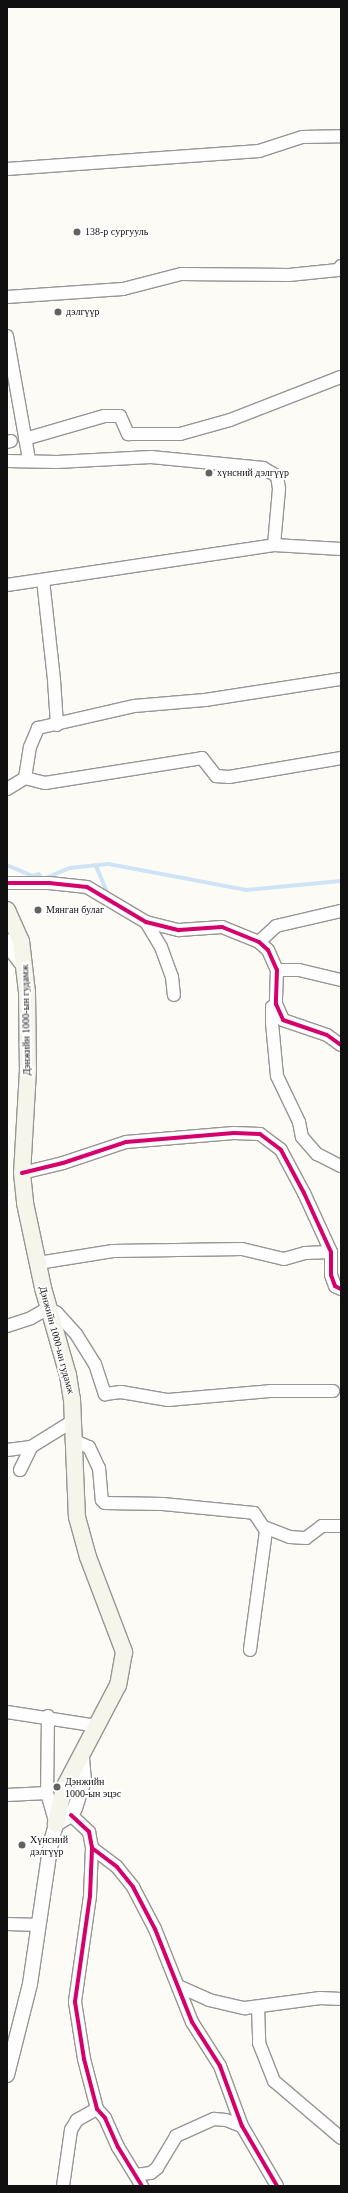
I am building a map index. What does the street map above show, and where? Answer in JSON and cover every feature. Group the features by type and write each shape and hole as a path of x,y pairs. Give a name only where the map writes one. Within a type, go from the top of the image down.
{"main road":[{"name":"Дэнжийн 1000-ын гудамж","path":"7,910 21,941 25,962 28,1070 22,1173 38,1263 48,1308 68,1375 73,1421 78,1517 88,1557 124,1652 118,1685 64,1788 56,1824"}],"street":[{"path":"7,170 259,151 302,137 341,136"},
{"path":"7,297 123,289 181,274 289,275 338,270 341,266"},
{"path":"7,336 29,460"},
{"path":"25,439 104,416 120,416 128,434 180,434 237,418 341,377"},
{"path":"7,461 29,460 57,462 151,457 263,468 277,476 279,489 274,545"},
{"path":"7,585 274,545 341,549"},
{"path":"43,580 54,680 57,725"},
{"path":"25,778 30,747 38,728 57,725 134,706 205,700 341,679"},
{"path":"7,789 25,778 45,783 202,758 216,776 240,776 341,758"},
{"path":"7,883 49,883 87,887 146,922 179,930 222,927 259,942 268,950 277,970 276,1004 283,1020 327,1035 341,1045"},
{"path":"259,942 276,926 341,911"},
{"path":"146,922 162,947 172,977 174,995"},
{"path":"7,940 10,950 20,963 25,962"},
{"path":"277,970 299,970 341,980"},
{"path":"276,1004 272,1007 272,1023 277,1076 299,1122 302,1137 317,1154 341,1166"},
{"path":"22,1173 63,1163 126,1142 234,1133 260,1134 281,1150 326,1235 331,1252 331,1275 335,1286 341,1290"},
{"path":"38,1263 113,1251 242,1249 284,1259 305,1253 331,1252"},
{"path":"7,1326 31,1318 48,1308 76,1334 95,1364 105,1394 121,1392 168,1400 270,1391 333,1391"},
{"path":"7,1450 31,1447 73,1421"},
{"path":"73,1440 89,1447 99,1468 102,1500 105,1503 163,1504 254,1513 266,1531 264,1558 250,1650"},
{"path":"20,1470 31,1447"},
{"path":"264,1528 290,1537 306,1538 322,1526 341,1526"},
{"path":"7,1712 48,1716 97,1726"},
{"path":"7,2075 30,1984 51,1842 56,1824 47,1793 48,1716"},
{"path":"56,1824 71,1815 84,1781 82,1756"},
{"path":"7,1795 47,1793"},
{"path":"71,1815 89,1832 92,1848 90,1896 75,2002 84,2059 98,2109 106,2118 142,2186"},
{"path":"92,1848 118,1867 133,1887 155,1928 192,2022 220,2066 242,2126 278,2186"},
{"path":"7,1924 39,1925"},
{"path":"178,1986 209,2000 245,2008 320,1998 341,1999"},
{"path":"258,2007 259,2043 274,2081 341,2138"},
{"path":"63,2186 71,2130 77,2120 98,2109"},
{"path":"136,2175 151,2173 157,2168 176,2136 214,2119 226,2120 242,2126"}],"waterway":[{"path":"7,865 33,876 39,874 43,879 70,868 109,864 246,890 341,881"},
{"path":"96,865 108,893"}],"cycle path":[{"path":"7,883 49,883 87,887 146,922 179,930 222,927 259,942 268,950 277,970 276,1004 283,1020 327,1035 341,1045"},
{"path":"22,1173 63,1163 126,1142 234,1133 260,1134 281,1150 304,1193 331,1252 331,1275 335,1286 341,1289"},
{"path":"71,1815 89,1832 92,1848 90,1896 75,2002 84,2059 97,2109 105,2118 118,2147 142,2186"},
{"path":"92,1848 117,1867 133,1887 155,1929 192,2022 220,2066 242,2126 277,2186"}],"place":[{"name":"138-р сургууль","path":"77,232"},
{"name":"дэлгүүр","path":"58,312"},
{"name":"хүнсний дэлгүүр","path":"209,473"},
{"name":"Мянган булаг","path":"38,910"},
{"name":"Дэнжийн 1000-ын эцэс","path":"57,1787"},
{"name":"Хүнсний дэлгүүр","path":"22,1845"}]}
